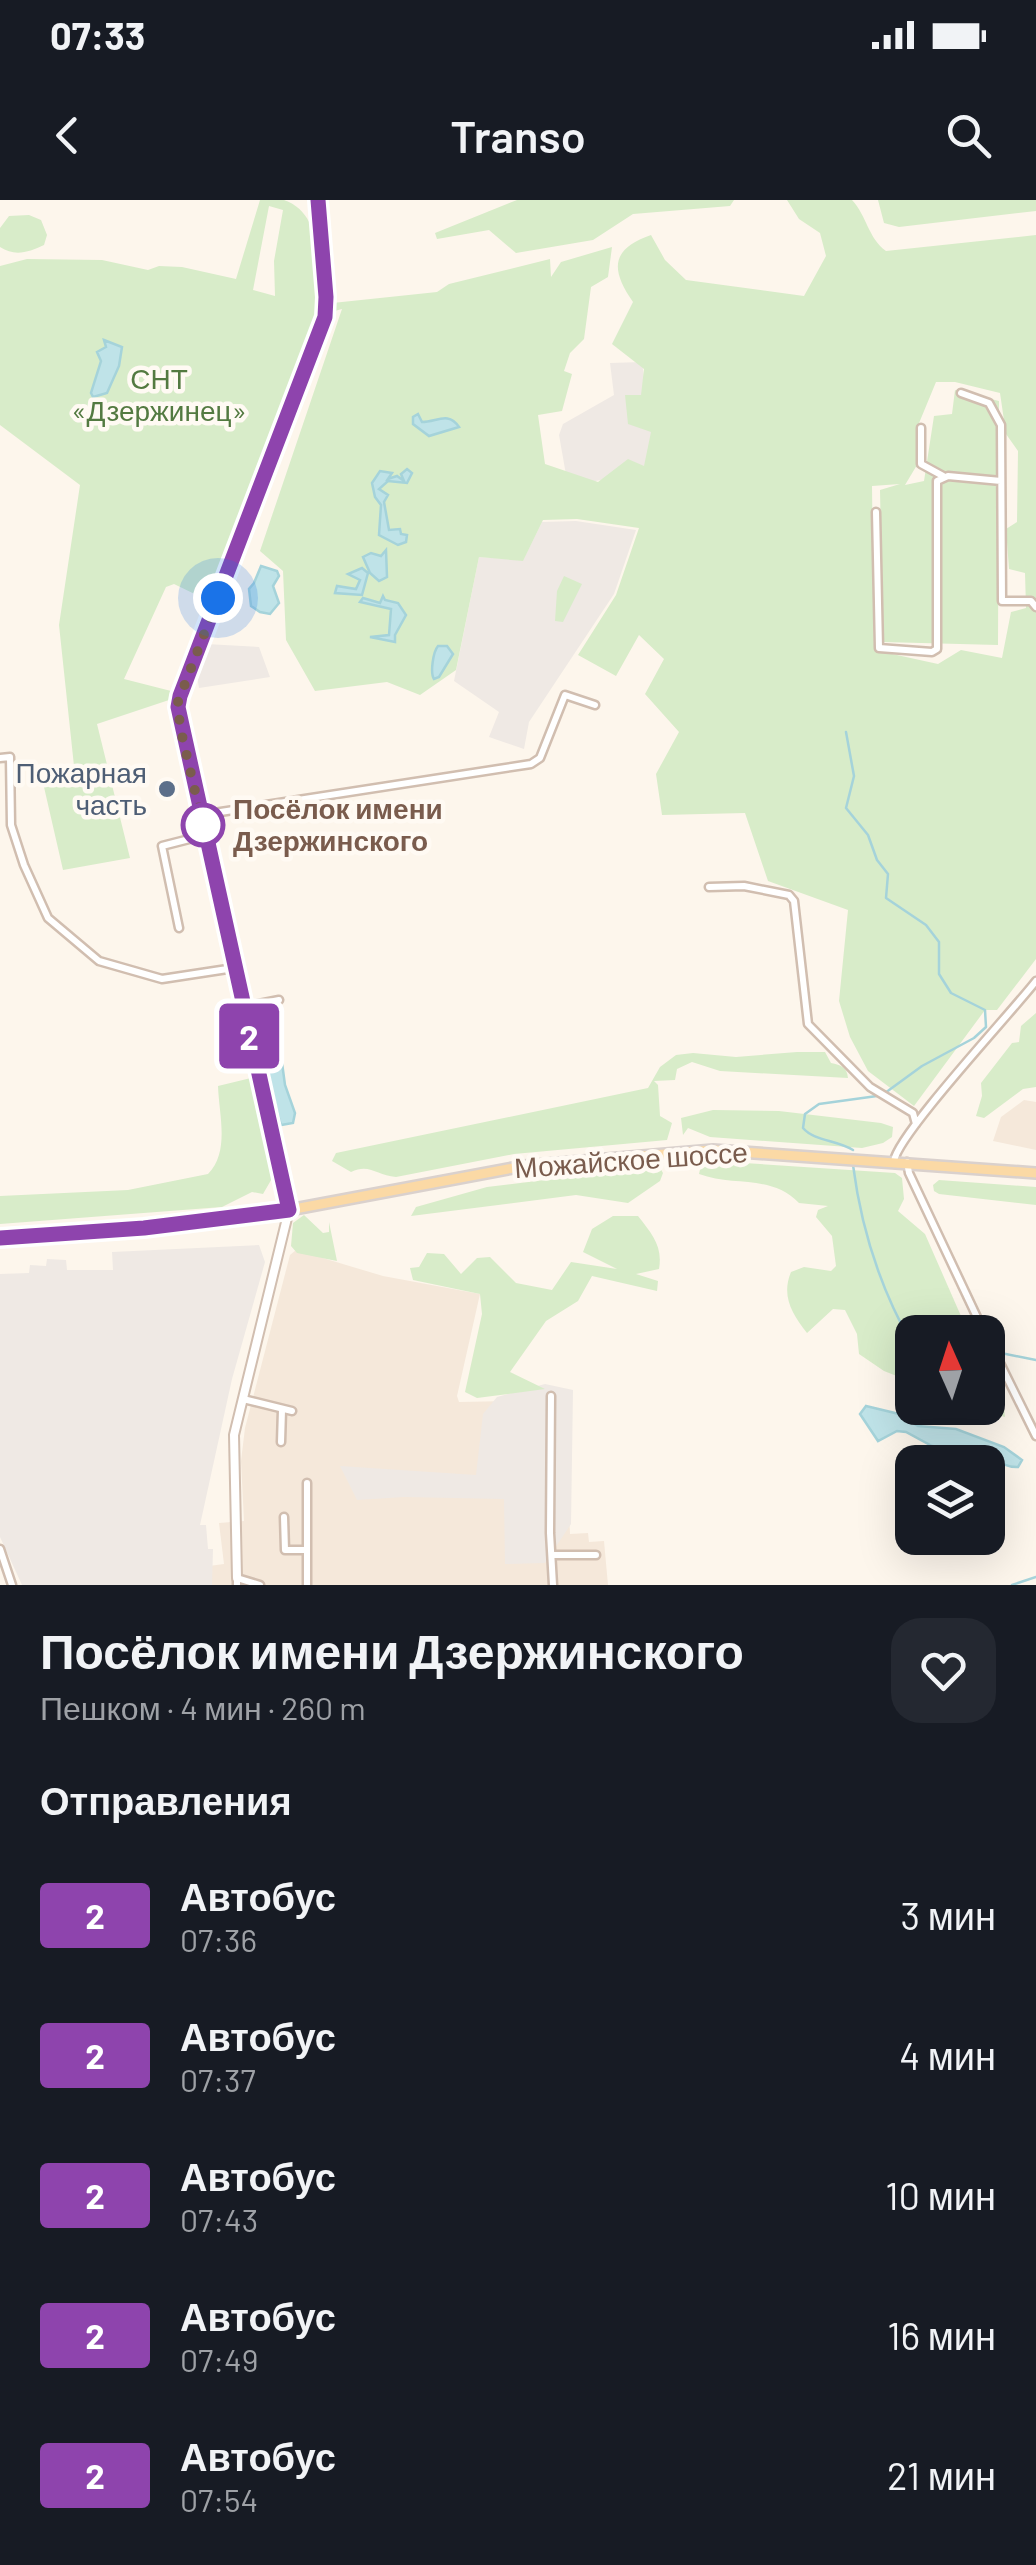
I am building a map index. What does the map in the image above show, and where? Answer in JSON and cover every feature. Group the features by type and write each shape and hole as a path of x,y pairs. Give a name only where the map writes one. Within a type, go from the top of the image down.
{"main road":[{"name":"Можайское шоссе","path":"0,1238 144,1228 289,1210 515,1167 610,1157 736,1150 1036,1173"}],"street":[{"path":"260,1585 237,1582 233,1450 289,1210 180,723 180,696 325,317 318,200"},
{"path":"961,392 989,403 1002,431 1002,601 1030,601 1036,608"},
{"path":"921,428 921,464 944,477 1001,481"},
{"path":"876,512 879,648 934,652 937,485 944,477"},
{"path":"200,815 531,764 540,758 565,695 596,705"},
{"path":"0,758 10,758 12,825 24,865 48,918 99,961 162,979 234,968"},
{"path":"179,928 162,846 205,835"},
{"path":"708,887 744,886 789,895 794,901 808,1024 870,1087 912,1112 916,1124"},
{"path":"894,1161 897,1149 916,1124 1036,981"},
{"path":"243,1007 279,1000"},
{"path":"907,1162 908,1173 976,1315"},
{"path":"1005,1374 1036,1436"},
{"path":"551,1396 550,1534 554,1585"},
{"path":"243,1399 292,1411"},
{"path":"282,1410 282,1442"},
{"path":"306,1483 307,1585"},
{"path":"284,1516 285,1550 307,1550"},
{"path":"0,1550 12,1585"},
{"path":"553,1555 596,1555"}],"shaded area":[{"path":"642,362 656,470 568,486 559,435 563,424 614,395 610,363"},
{"path":"576,521 636,530 614,594 529,722 524,749 489,737 499,712 454,681 479,557 523,560 542,522"},
{"path":"206,644 259,647 270,677 199,688 197,676"},
{"path":"1024,1100 1036,1102 1036,1150 993,1141 1001,1117"},
{"path":"259,1245 265,1262 232,1379 200,1525 206,1525 208,1549 213,1549 212,1585 22,1585 0,1537 0,1274 29,1273 30,1265 46,1266 47,1259 66,1260 67,1270 113,1270 112,1252"},
{"path":"296,1250 383,1276 480,1294 457,1396 459,1402 564,1400 570,1534 588,1533 589,1542 604,1541 608,1585 211,1585 209,1566 224,1564 219,1523 244,1521 241,1461 245,1428 290,1255"},
{"path":"545,1384 573,1390 571,1524 545,1563 505,1564 504,1499 357,1500 340,1466 476,1475 483,1414 497,1397"}],"green space":[{"name":"СНТ «Дзержинец»","path":"260,200 284,200 307,218 317,245 323,304 437,292 449,284 550,259 551,277 561,262 612,247 608,277 591,287 584,339 570,353 564,371 572,374 562,411 538,415 545,464 598,482 628,459 644,466 651,432 628,424 625,395 641,395 644,369 612,344 633,302 620,280 618,261 638,241 651,235 665,260 686,280 804,296 826,256 820,233 799,219 787,200 852,200 875,240 886,251 1036,235 1036,959 997,1010 985,1010 914,1106 868,1071 850,1037 839,1001 848,910 768,881 745,813 662,815 656,774 679,732 645,694 664,659 639,635 616,676 578,655 616,595 639,528 577,519 543,520 523,561 479,557 456,670 420,695 387,682 315,691 286,640 283,571 260,551 342,309 320,315 211,602 174,584 166,587 124,679 175,692 175,698 97,724 130,858 63,870 41,774 74,766 59,625 80,485 0,425 0,266 27,259 102,260 148,270 159,266 182,267 236,279","holes":["269,206 283,210 274,261 275,296 253,290","936,382 955,382 1000,393 1006,434 1018,451 1017,522 1006,529 1009,569 1025,573 1026,608 1011,612 1002,658 961,650 938,664 874,650 872,486 900,484 880,490 883,642 998,645 999,401 955,390 952,414 934,416 924,481 905,485 917,465 917,428"]},
{"path":"517,200 734,200 730,206 633,214 593,240 516,253 489,230 437,239 435,233"},
{"path":"878,200 1036,200 1036,211 899,227 884,223"},
{"path":"29,215 41,220 47,235 44,245 22,252 0,247 0,228 9,216"},
{"path":"564,576 582,584 563,622 555,621 557,591"},
{"path":"1036,1013 1036,1087 1023,1089 984,1118 976,1116 981,1083 1012,1043 1019,1042 1021,1026"},
{"path":"825,1052 831,1063 845,1069 848,1078 720,1071 692,1062 677,1069 675,1080 654,1081 658,1085 660,1116 672,1123 667,1140 514,1154 396,1177 369,1169 351,1172 332,1161 336,1153 648,1088 660,1067 676,1055 736,1057"},
{"path":"251,1078 274,1175 263,1194 252,1192 222,1207 0,1224 0,1196 128,1190 208,1174 221,1144 218,1086"},
{"path":"713,1110 779,1111 881,1123 893,1127 892,1137 862,1148 710,1137 688,1128 683,1135 681,1118"},
{"path":"713,1161 895,1173 902,1178 904,1199 898,1211 925,1234 961,1315 895,1315 895,1375 859,1354 857,1334 845,1310 833,1309 807,1333 790,1304 788,1281 791,1272 804,1267 831,1271 836,1266 832,1236 816,1217 818,1210 828,1206 799,1203 764,1185 699,1174 701,1165"},
{"path":"659,1166 663,1173 660,1181 628,1203 576,1195 411,1216 416,1207 487,1187"},
{"path":"939,1180 1036,1187 1036,1205 939,1194 933,1185"},
{"path":"304,1215 323,1233 329,1232 329,1222 337,1261 297,1253 291,1246 293,1223"},
{"path":"613,1216 638,1216 652,1235 658,1247 659,1269 636,1274 658,1281 657,1291 592,1276 578,1301 546,1321 510,1372 545,1389 477,1398 465,1392 482,1314 480,1294 413,1280 410,1268 419,1267 427,1253 444,1254 461,1274 477,1258 490,1257 516,1283 552,1290 571,1262 617,1269 583,1252 592,1229"}],"water":[{"path":"104,340 122,347 119,366 107,393 93,397 101,361 97,352 106,347"},
{"path":"418,414 422,422 446,418 459,427 429,436 413,424 413,417"},
{"path":"407,469 412,473 407,483 388,481 379,489 388,495 384,502 389,530 400,529 401,534 407,535 406,542 398,545 379,535 381,505 372,483 380,471 392,473 388,479 397,476 404,481 401,474"},
{"path":"386,550 387,577 379,581 370,573 363,557 371,553 381,556"},
{"path":"261,566 277,571 279,576 273,586 279,603 270,614 251,606 249,589"},
{"path":"362,568 368,573 362,595 335,593 337,586 356,589 360,580 348,574"},
{"path":"383,596 398,603 406,615 395,642 370,637 389,635 391,609 360,602 363,598 380,603"},
{"path":"438,646 447,646 453,654 434,679 433,662"},
{"path":"275,1044 280,1048 285,1085 295,1113 293,1123 281,1125 265,1053 265,1048"},
{"path":"866,1406 895,1413 895,1425 956,1429 999,1445 930,1445 897,1431 878,1441 860,1414"},
{"path":"1005,1448 1022,1460 1018,1467 1005,1464"}],"waterway":[{"path":"846,732 854,776 846,808 868,835 877,860 888,874 886,898 926,925 939,942 939,974 951,993 985,1010 986,1027 974,1038 922,1066 885,1093"},
{"path":"853,1150 808,1132 803,1128 805,1114 819,1104 877,1096"},
{"path":"853,1165 874,1258 898,1315"},
{"path":"1005,1354 1036,1360"},
{"path":"1012,1585 1036,1577"}],"bus line":[{"name":"2","path":"0,1238 144,1228 289,1210 178,707 325,317 318,200"}],"place":[{"name":"Пожарная часть","path":"167,789"},
{"name":"Посёлок имени Дзержинского","path":"203,825"}],"route":[{"path":"203,825 180,727 178,702 218,598"}]}
